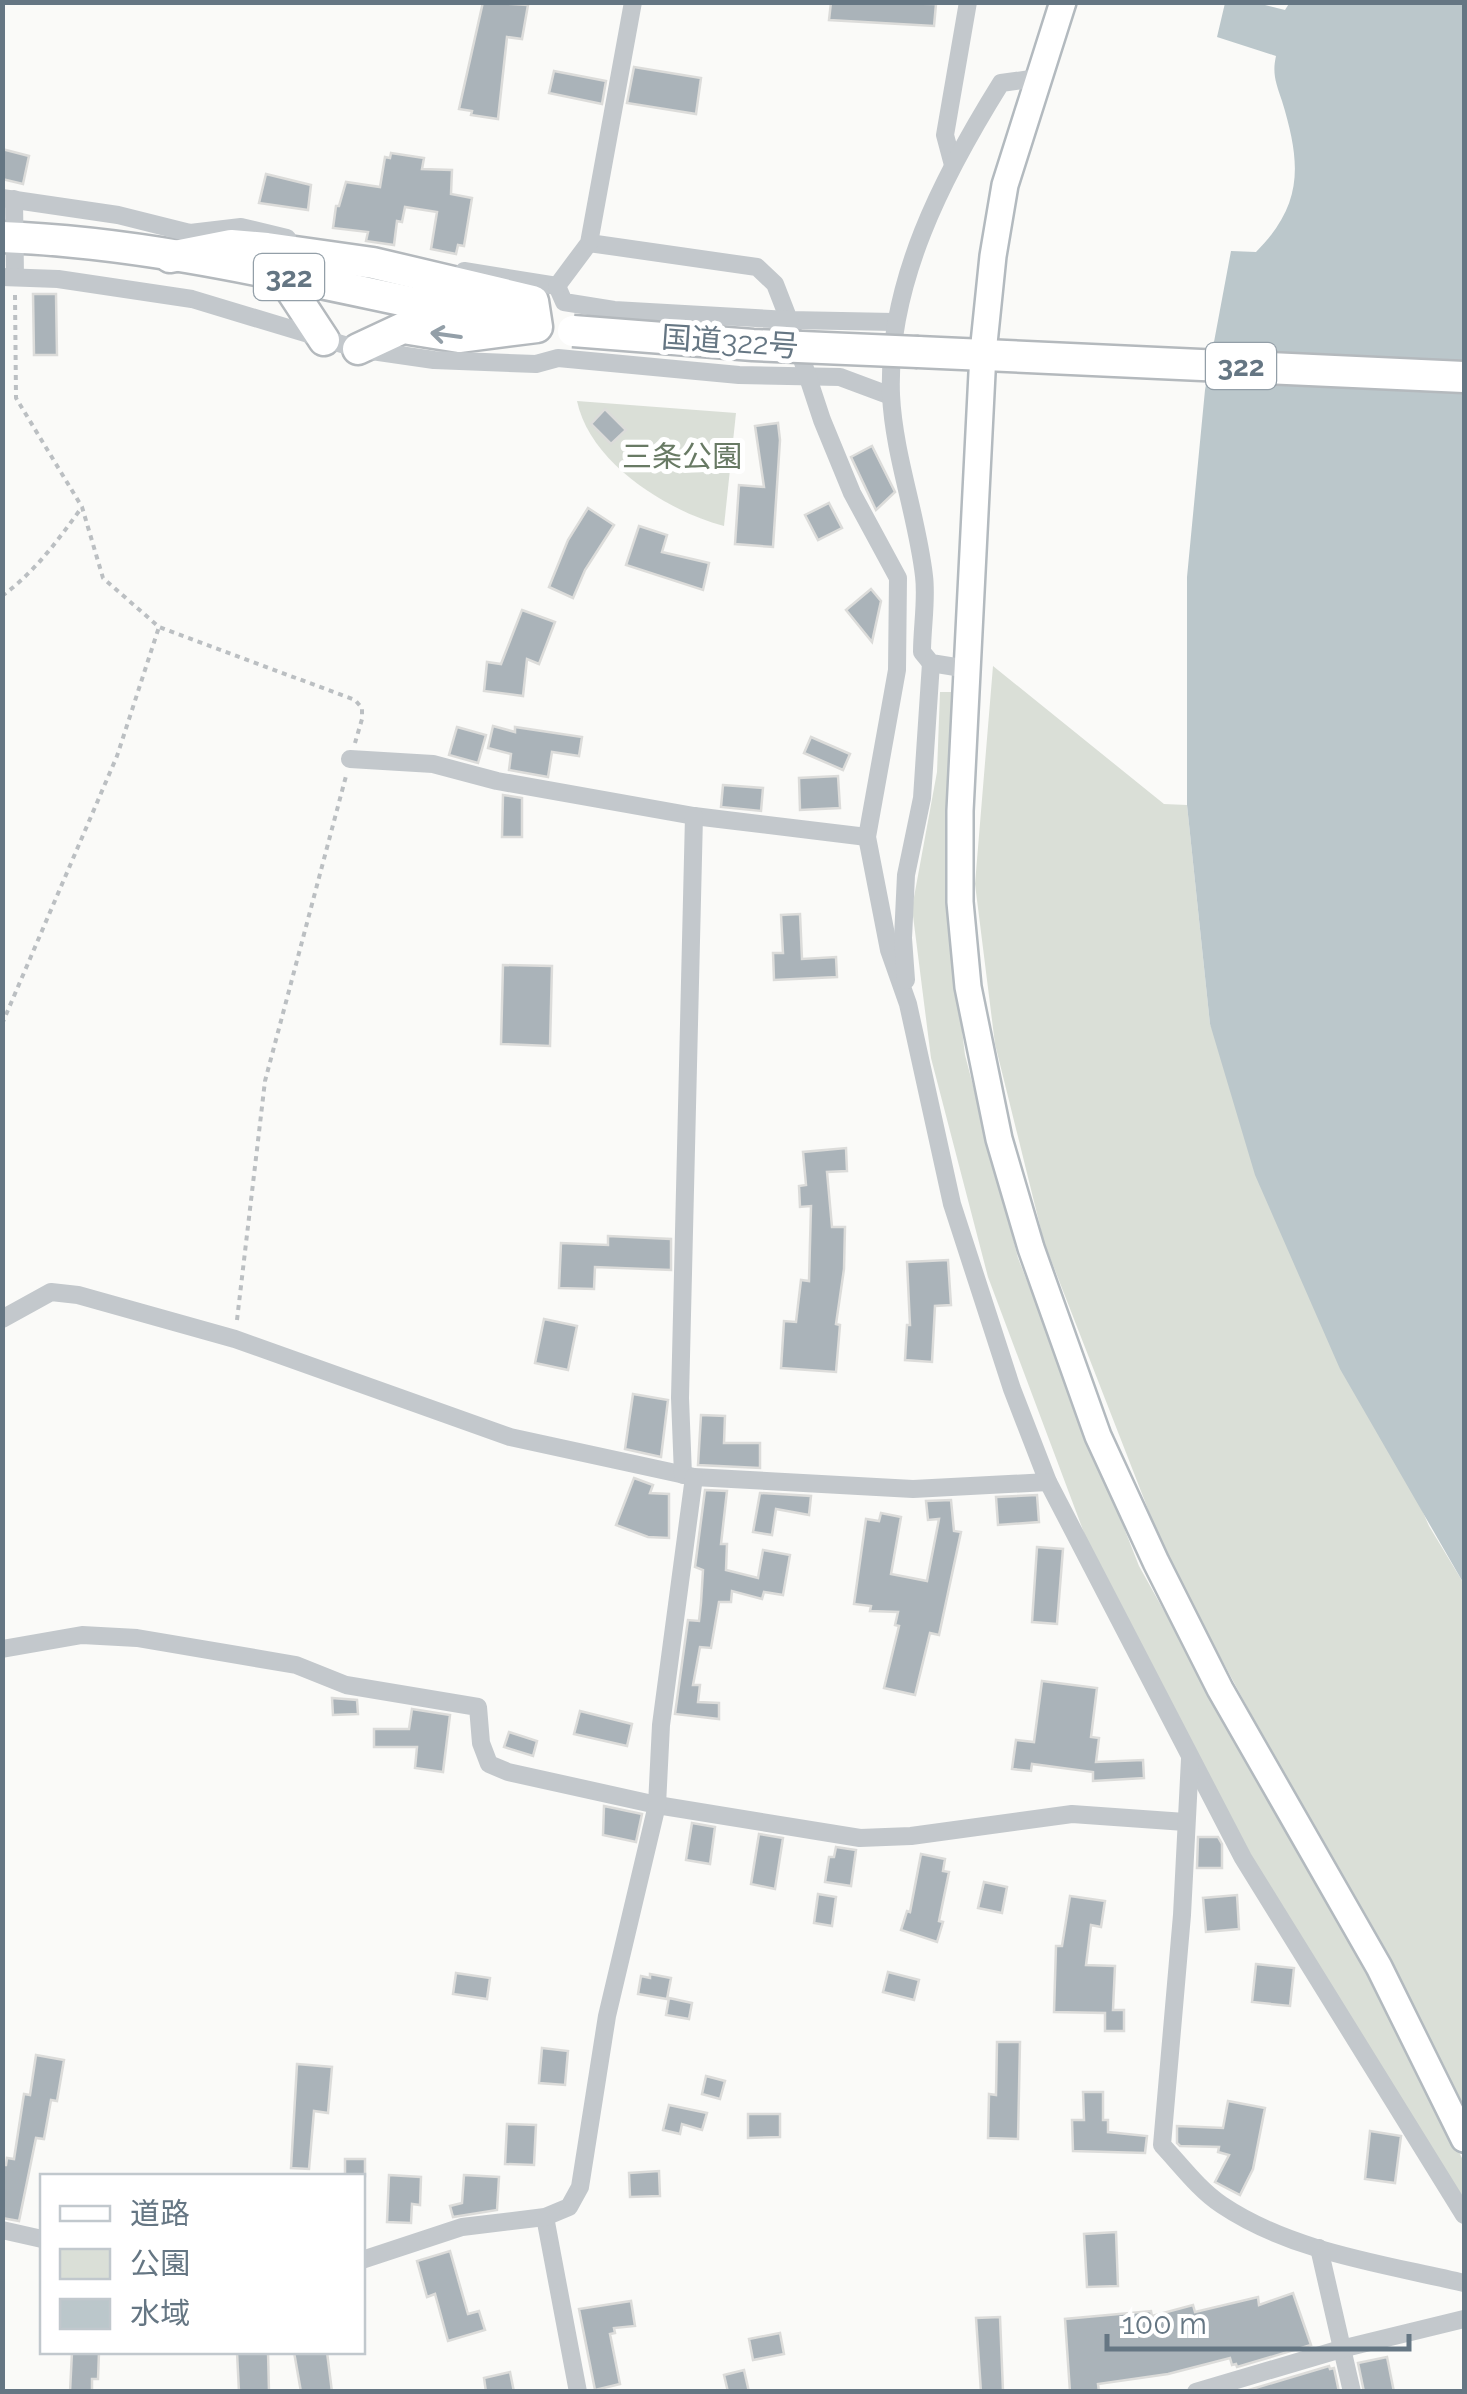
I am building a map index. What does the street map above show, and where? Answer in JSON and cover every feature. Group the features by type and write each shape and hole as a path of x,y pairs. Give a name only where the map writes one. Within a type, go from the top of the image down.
{"highway":[{"name":"国道322号","path":"9,237 57,239 170,257 573,331 753,345 1464,377"},
{"path":"170,257 231,245 374,264 533,302 538,327 460,338 403,328 358,349"},
{"path":"282,276 324,340"}],"street":[{"path":"557,286 589,243 634,2"},
{"path":"953,166 945,135 968,2"},
{"path":"1063,2 1004,185 992,256 983,353 960,811 960,902 968,987 998,1139 1031,1248 1098,1436 1220,1690 1378,1968 1464,2138"},
{"path":"968,669 931,663 922,652 924,578 901,465 892,396 894,322 916,250 953,166 1000,83 1038,78"},
{"path":"557,286 442,268 374,264 241,227 190,232 118,214 8,198 11,283 58,279 192,300 358,349 434,360 536,364 558,358 739,374 808,374 840,377 892,396"},
{"path":"589,243 757,267 775,284 852,494 898,578 897,670 867,837 889,950 908,1004 952,1204 1012,1389 1048,1482 1190,1759 1291,1940 1464,2216"},
{"path":"557,286 564,302 614,310 894,322"},
{"path":"908,1004 903,938 906,875 922,798 931,663"},
{"path":"350,759 433,764 497,781 694,816 867,837"},
{"path":"365,2259 462,2228 545,2217 569,2207 580,2187 608,2016 657,1806 661,1725 688,1476 680,1398 694,816"},
{"path":"2,1318 50,1292 78,1295 235,1339 510,1437 688,1476 913,1489 1048,1482"},
{"path":"2,1649 82,1635 137,1638 296,1665 346,1685 478,1708 481,1743 489,1764 508,1772 657,1806 860,1838 929,1834 1072,1814 1185,1822"},
{"path":"1190,1759 1182,1915 1162,2145 1218,2203 1261,2226 1319,2248 1464,2283"},
{"path":"545,2217 578,2392"},
{"path":"2,2230 40,2238"},
{"path":"1319,2248 1352,2392"},
{"path":"1209,2391 1342,2349 1464,2319"}],"path":[{"path":"11,283 16,398 82,507 103,578 159,627 355,700 362,708 362,720 265,1081 235,1339"},
{"path":"2,596 24,580 53,548 82,507"},
{"path":"2,1024 117,756 159,627"}],"green space":[{"name":"三条公園","path":"577,401 736,413 724,526 679,509 614,464 597,445"},
{"path":"993,666 1164,804 1187,805 1210,1024 1429,1526 1464,1584 1464,2110 1167,1558 1044,1242 995,1044 975,884"},
{"path":"940,692 952,692 946,898 965,1055 1018,1258 1139,1566 1382,2002 1464,2162 1464,2199 1268,1889 1101,1578 988,1277 931,1058 912,908 937,772"}],"water":[{"path":"1290,2 1464,3 1464,1584 1340,1369 1255,1175 1210,1024 1187,805 1187,577 1205,390 1231,251 1256,252 1272,234 1290,199 1295,163 1275,78 1276,56 1217,37 1225,3 1257,3 1285,10"}],"building":[{"path":"483,2 528,5 522,39 507,37 498,119 459,109"},
{"path":"831,2 936,4 934,26 829,20"},
{"path":"634,67 701,78 696,114 627,103"},
{"path":"554,71 606,81 602,104 549,93"},
{"path":"2,149 29,156 23,184 2,179"},
{"path":"391,153 424,158 422,169 452,170 451,194 472,198 464,246 458,245 456,254 431,249 437,212 405,207 402,222 397,221 394,245 366,241 368,232 333,228 336,206 346,182 380,187 385,157 390,158"},
{"path":"266,174 311,185 308,210 259,203"},
{"path":"33,294 56,294 57,355 34,355"},
{"path":"605,409 626,430 611,444 591,424"},
{"path":"778,423 773,547 735,544 739,485 764,487 755,426"},
{"path":"872,446 895,492 876,510 851,457"},
{"path":"829,503 842,528 818,540 805,515"},
{"path":"588,508 614,525 585,570 573,598 549,587 568,540"},
{"path":"639,526 667,535 662,552 709,563 703,590 626,565"},
{"path":"871,589 881,601 872,642 846,610"},
{"path":"522,610 555,622 539,664 527,659 523,696 484,691 487,662 501,664"},
{"path":"493,726 515,732 515,727 582,737 579,756 552,752 548,777 509,770 511,754 488,748"},
{"path":"457,727 486,735 478,763 449,755"},
{"path":"811,737 850,754 843,770 804,753"},
{"path":"838,776 840,808 800,810 799,778"},
{"path":"723,785 763,788 761,811 721,807"},
{"path":"503,795 522,798 522,837 502,837"},
{"path":"800,914 802,959 836,957 837,977 774,980 773,953 783,953 781,915"},
{"path":"503,965 552,966 550,1046 501,1044"},
{"path":"846,1148 847,1171 827,1172 832,1227 845,1227 836,1372 781,1368 784,1321 796,1322 801,1280 809,1281 811,1206 800,1207 799,1186 806,1185 803,1152"},
{"path":"608,1236 671,1239 671,1270 595,1267 594,1289 559,1288 561,1243 608,1245"},
{"path":"948,1260 951,1305 935,1306 932,1362 905,1360 910,1325 907,1262"},
{"path":"544,1319 577,1326 568,1370 535,1363"},
{"path":"633,1394 668,1400 661,1457 625,1449"},
{"path":"701,1415 725,1416 724,1443 760,1443 760,1468 698,1465"},
{"path":"634,1478 653,1485 650,1493 669,1494 669,1538 648,1537 616,1525"},
{"path":"705,1490 727,1491 721,1544 727,1544 726,1570 758,1578 763,1550 790,1555 783,1595 764,1592 762,1599 732,1591 731,1602 719,1602 711,1648 700,1647 693,1685 700,1685 698,1702 719,1703 719,1719 675,1714 688,1620 699,1621 703,1570 695,1567"},
{"path":"760,1493 811,1496 809,1515 776,1509 772,1535 753,1532"},
{"path":"1037,1495 1039,1522 998,1525 996,1497"},
{"path":"951,1500 954,1531 961,1532 939,1635 930,1633 915,1695 884,1688 899,1626 895,1625 898,1612 870,1611 871,1606 854,1604 866,1519 879,1521 881,1513 901,1517 891,1574 927,1581 939,1519 928,1520 926,1501"},
{"path":"1037,1547 1063,1549 1057,1624 1032,1622"},
{"path":"1042,1681 1097,1688 1091,1737 1099,1738 1096,1762 1143,1760 1144,1778 1093,1781 1093,1772 1032,1764 1031,1771 1012,1769 1016,1740 1034,1742"},
{"path":"332,1698 357,1700 358,1714 333,1715"},
{"path":"412,1709 450,1715 443,1772 415,1768 417,1747 374,1747 374,1729 409,1729"},
{"path":"580,1711 632,1724 627,1746 574,1734"},
{"path":"509,1732 537,1741 533,1756 504,1747"},
{"path":"604,1806 642,1814 636,1842 603,1835"},
{"path":"692,1823 715,1827 710,1864 686,1860"},
{"path":"759,1834 783,1838 775,1889 751,1884"},
{"path":"1198,1837 1218,1837 1222,1844 1222,1868 1197,1868"},
{"path":"836,1847 856,1850 851,1886 825,1882 829,1857 834,1857"},
{"path":"921,1854 945,1859 943,1871 949,1872 937,1942 901,1930 907,1911 910,1912"},
{"path":"984,1882 1007,1887 1002,1913 978,1908"},
{"path":"818,1894 836,1897 832,1926 814,1923"},
{"path":"1237,1895 1239,1929 1206,1932 1203,1898"},
{"path":"1070,1896 1105,1901 1101,1927 1091,1925 1086,1965 1115,1966 1113,2010 1124,2010 1124,2031 1105,2031 1105,2013 1054,2012 1056,1946 1062,1946"},
{"path":"1256,1964 1294,1968 1290,2006 1252,2002"},
{"path":"888,1972 919,1980 914,2000 883,1992"},
{"path":"456,1973 490,1978 487,1999 453,1994"},
{"path":"650,1974 671,1978 667,1999 638,1994 641,1976 650,1978"},
{"path":"669,1998 692,2003 689,2019 666,2015"},
{"path":"997,2042 1020,2042 1018,2139 988,2138 989,2094 996,2095"},
{"path":"542,2048 568,2051 565,2085 539,2083"},
{"path":"36,2055 64,2060 57,2101 51,2100 44,2139 36,2138 19,2221 2,2218 2,2165 6,2165 7,2158 14,2159 24,2094 30,2095"},
{"path":"297,2064 332,2067 328,2113 314,2111 309,2169 291,2168"},
{"path":"706,2076 725,2081 720,2099 702,2094"},
{"path":"1083,2092 1103,2092 1103,2120 1108,2120 1108,2132 1147,2136 1145,2153 1073,2151 1072,2120 1084,2120"},
{"path":"1228,2101 1265,2108 1253,2169 1240,2195 1215,2182 1229,2155 1218,2152 1219,2147 1177,2143 1177,2126 1223,2128"},
{"path":"669,2105 707,2113 702,2130 682,2124 680,2134 663,2130"},
{"path":"748,2114 780,2114 780,2137 748,2138"},
{"path":"507,2124 536,2125 534,2165 505,2164"},
{"path":"1370,2131 1401,2136 1395,2183 1365,2179"},
{"path":"345,2159 365,2159 365,2174 345,2174"},
{"path":"659,2171 660,2196 630,2197 629,2173"},
{"path":"389,2175 421,2177 420,2205 412,2204 411,2223 387,2222"},
{"path":"464,2175 499,2177 497,2210 453,2217 450,2206 462,2203"},
{"path":"1116,2232 1118,2286 1087,2287 1084,2234"},
{"path":"450,2251 468,2314 479,2311 485,2330 448,2341 435,2294 427,2297 417,2261"},
{"path":"1293,2293 1311,2345 1237,2367 1230,2358 1168,2374 1098,2384 1099,2392 1070,2392 1065,2319 1151,2311 1152,2316 1193,2305 1195,2312 1258,2297 1259,2305"},
{"path":"631,2301 635,2326 614,2328 615,2333 610,2334 620,2384 595,2390 579,2309"},
{"path":"1000,2317 1003,2391 981,2392 976,2318"},
{"path":"780,2333 784,2354 753,2360 749,2339"},
{"path":"72,2354 99,2354 98,2379 92,2379 92,2392 70,2392"},
{"path":"237,2354 268,2354 269,2392 239,2392"},
{"path":"294,2354 327,2354 332,2392 301,2392"},
{"path":"1387,2357 1394,2392 1364,2392 1358,2363"},
{"path":"1329,2366 1334,2368 1339,2392 1242,2392"},
{"path":"744,2370 749,2392 728,2392 724,2375"},
{"path":"510,2372 514,2392 486,2392 484,2378"}]}
